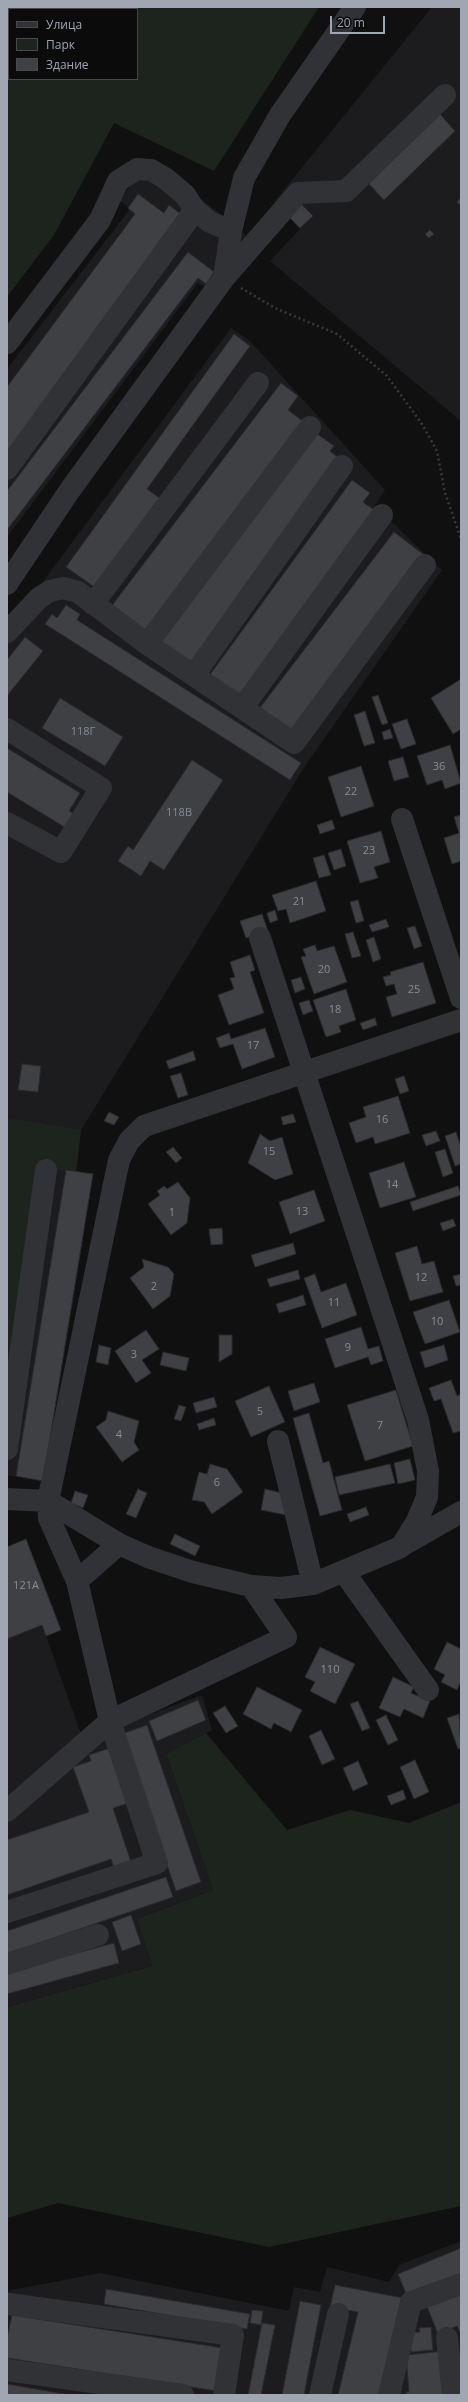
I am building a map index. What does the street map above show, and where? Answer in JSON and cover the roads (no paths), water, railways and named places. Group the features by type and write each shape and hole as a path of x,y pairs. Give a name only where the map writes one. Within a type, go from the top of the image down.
{"street":[{"path":"224,278 231,231 244,178 256,153 355,7"},
{"path":"7,584 70,490 224,278 298,193 346,191 445,95"},
{"path":"7,343 100,220 118,181 137,169 151,170 164,178 185,195 195,210 210,222 231,231"},
{"path":"7,469 195,210"},
{"path":"93,604 258,383"},
{"path":"147,644 310,427"},
{"path":"194,675 342,466"},
{"path":"243,707 382,515"},
{"path":"7,632 39,598 50,591 63,588 78,592 147,644 243,707 294,743 425,565"},
{"path":"7,729 101,788 61,852 7,823"},
{"path":"402,819 461,998"},
{"path":"260,938 418,1420 428,1471 427,1497 417,1521 401,1547"},
{"path":"7,1912 157,1863 110,1721 77,1581 49,1518 48,1501 119,1160 129,1141 144,1126 461,1020"},
{"path":"7,1449 46,1170"},
{"path":"278,1441 313,1584"},
{"path":"7,1499 48,1501 119,1544 148,1558 194,1572 251,1586 281,1588 313,1584 344,1572 459,1519"},
{"path":"77,1581 119,1544"},
{"path":"344,1572 428,1690"},
{"path":"7,1811 110,1721 286,1637 251,1586"},
{"path":"7,1964 98,1935"},
{"path":"389,2395 411,2302 461,2284"},
{"path":"8,2304 233,2335 224,2395"},
{"path":"320,2395 338,2314"},
{"path":"447,2338 453,2395"},
{"path":"7,2370 183,2395"}]}
